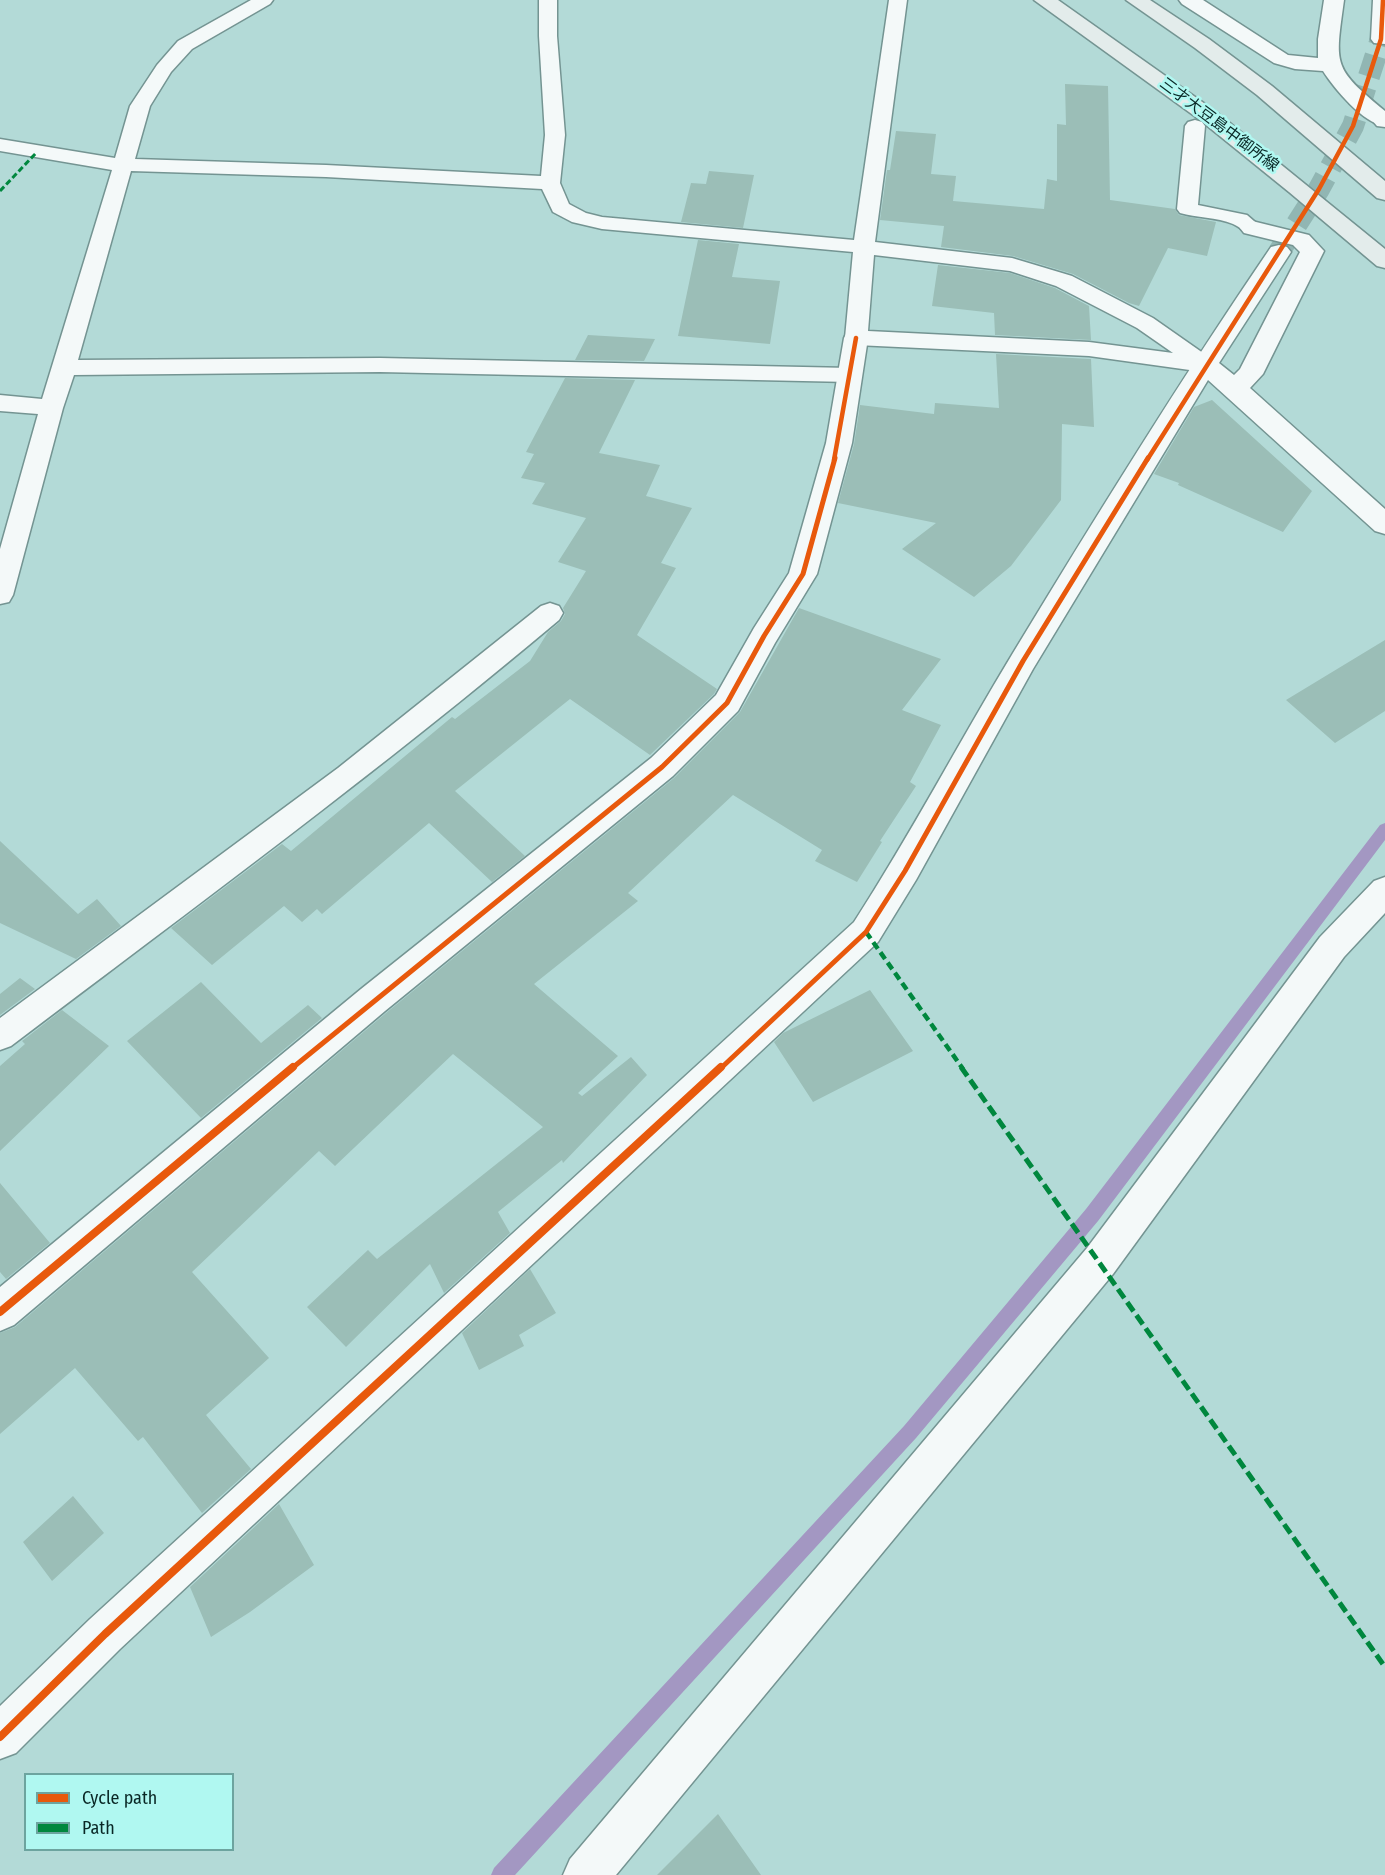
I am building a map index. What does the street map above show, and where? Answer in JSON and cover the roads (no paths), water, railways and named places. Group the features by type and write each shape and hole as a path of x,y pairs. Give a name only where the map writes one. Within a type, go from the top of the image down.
{"main road":[{"name":"三才大豆島中御所線","path":"1044,0 1072,17 1221,124 1310,196 1385,261"},
{"path":"1136,0 1173,22 1290,110 1385,193"}],"street":[{"path":"1189,0 1281,59 1295,63 1331,65"},
{"path":"1334,0 1327,51 1331,65 1347,89 1383,120"},
{"path":"1381,39 1383,0"},
{"path":"1235,388 1250,374 1312,251 1300,240 1252,228"},
{"path":"0,1737 114,1626 769,1024 866,932 905,871 1023,661 1205,365 1279,252"},
{"path":"0,1312 364,1007 662,767 727,703 764,636 803,574 839,444 856,338"},
{"path":"1205,365 1235,388 1385,524"},
{"path":"586,1875 1100,1261 1332,947 1385,891"}],"lane":[{"path":"0,595 51,408 65,368 121,165 140,105 164,69 185,45 264,0"},
{"path":"548,0 548,36 555,135 550,183 560,208 579,218 602,223 864,247 1012,264 1064,281 1145,323 1205,365"},
{"path":"898,0 864,247 856,338 1089,349 1205,365"},
{"path":"1196,126 1187,209 1240,219 1252,228"},
{"path":"0,145 121,165 326,171 550,183"},
{"path":"65,368 380,365 850,375"},
{"path":"0,403 51,408"},
{"path":"0,1036 367,761 491,664 550,613"}],"waterway":[{"path":"501,1875 910,1432 1092,1215 1385,829"}],"tunnel":[{"path":"1279,252 1319,189 1353,126 1381,39"}]}
